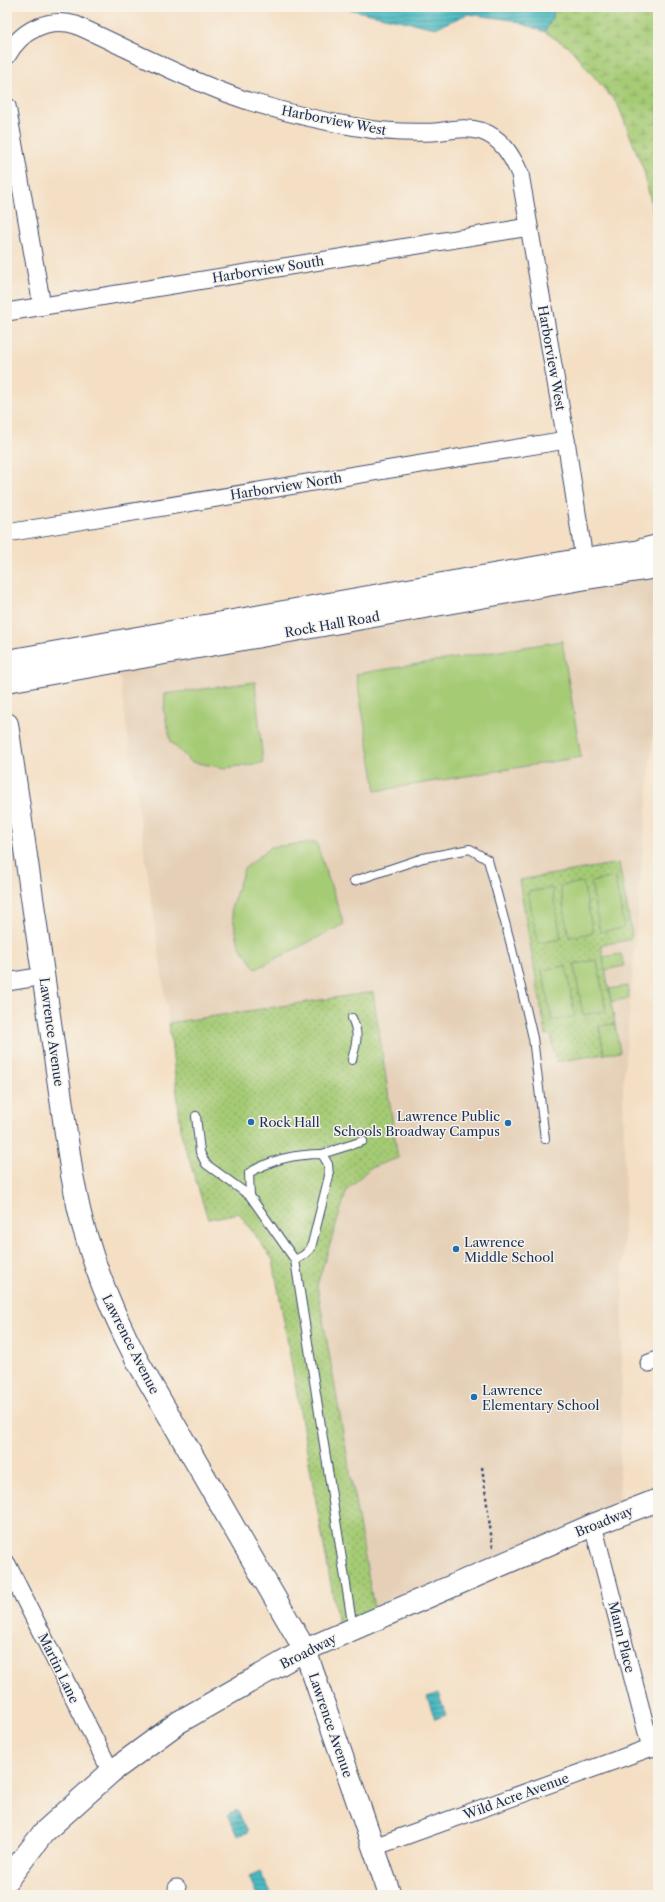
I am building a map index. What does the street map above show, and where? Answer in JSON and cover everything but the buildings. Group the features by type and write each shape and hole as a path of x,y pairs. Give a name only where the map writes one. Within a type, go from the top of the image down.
{"main road":[{"name":"Rock Hall Road","path":"7,681 350,611 584,559 653,548"},
{"name":"Rock Hall Road","path":"7,661 658,567"},
{"name":"Lawrence Avenue","path":"7,724 12,803 44,976 72,1175 84,1231 102,1285 138,1362 305,1650 390,1895"},
{"name":"Broadway","path":"7,1880 44,1832 111,1772 180,1722 305,1650 593,1525 658,1500"}],"street":[{"name":"Harborview West","path":"7,56 13,44 27,31 47,23 66,22 76,25 202,83 247,100 296,115 358,128 395,132 434,132 469,128 480,130 492,136 512,156 520,174 566,440 584,559"},
{"path":"7,106 42,306"},
{"name":"Harborview South","path":"7,312 529,227"},
{"name":"Harborview North","path":"7,533 566,440"},
{"path":"7,982 44,976"},
{"name":"Mann Place","path":"593,1525 654,1747"},
{"name":"Martin Lane","path":"7,1564 111,1772"},
{"name":"Wild Acre Avenue","path":"374,1847 654,1747"}],"lane":[{"path":"354,881 423,858 470,849 488,860 510,941 533,1038 545,1139"},
{"path":"352,1018 357,1030 358,1038 352,1060"},
{"path":"196,1116 200,1152 206,1164 250,1196 295,1260 353,1629"},
{"path":"250,1196 249,1173 265,1163 304,1154 322,1154 363,1141"},
{"path":"295,1260 304,1255 310,1248 330,1176 328,1164 322,1154"}],"path":[{"path":"482,1467 493,1550"}],"shaded area":[{"name":"Lawrence Public Schools Broadway Campus","path":"657,567 653,732 623,1087 625,1185 619,1515 376,1620 317,1285 347,1190 370,1168 398,1158 373,992 169,1023 117,661"}],"green space":[{"path":"554,7 658,7 658,235 644,171 618,105 570,48 545,32 553,16"},
{"path":"562,641 581,757 376,791 356,674"},
{"path":"255,682 263,763 225,768 191,762 171,742 164,711 165,694"},
{"path":"316,842 344,924 256,969 239,945 231,909 244,869 271,847"},
{"path":"619,863 632,935 629,940 601,945 615,1024 599,1026 604,1054 556,1062 551,1035 546,1035 519,880"},
{"path":"615,877 624,928 600,932 591,882"},
{"path":"583,882 593,933 569,937 560,886"},
{"path":"552,888 561,939 538,943 528,892"},
{"path":"621,954 624,966 605,970 603,957"},
{"path":"597,960 606,1011 583,1015 574,964"},
{"path":"566,966 575,1016 552,1021 542,970"},
{"path":"627,986 629,998 611,1002 609,989"},
{"path":"373,992 398,1158 370,1168 347,1190 317,1285 376,1620 340,1636 273,1260 239,1213 208,1219 182,1137 169,1023"},
{"path":"615,1024 620,1052 604,1054 599,1026"}],"water":[{"path":"338,7 554,7 553,16 545,32 512,20 468,14 435,28"},
{"path":"438,1693 446,1715 435,1719 427,1697"},
{"path":"237,1810 248,1832 238,1836 228,1814"},
{"path":"260,1872 272,1895 257,1895 249,1877"}],"place":[{"name":"Rock Hall","path":"251,1122"},
{"name":"Lawrence Public Schools Broadway Campus","path":"508,1123"},
{"name":"Lawrence Middle School","path":"456,1249"},
{"name":"Lawrence Elementary School","path":"474,1397"}]}
